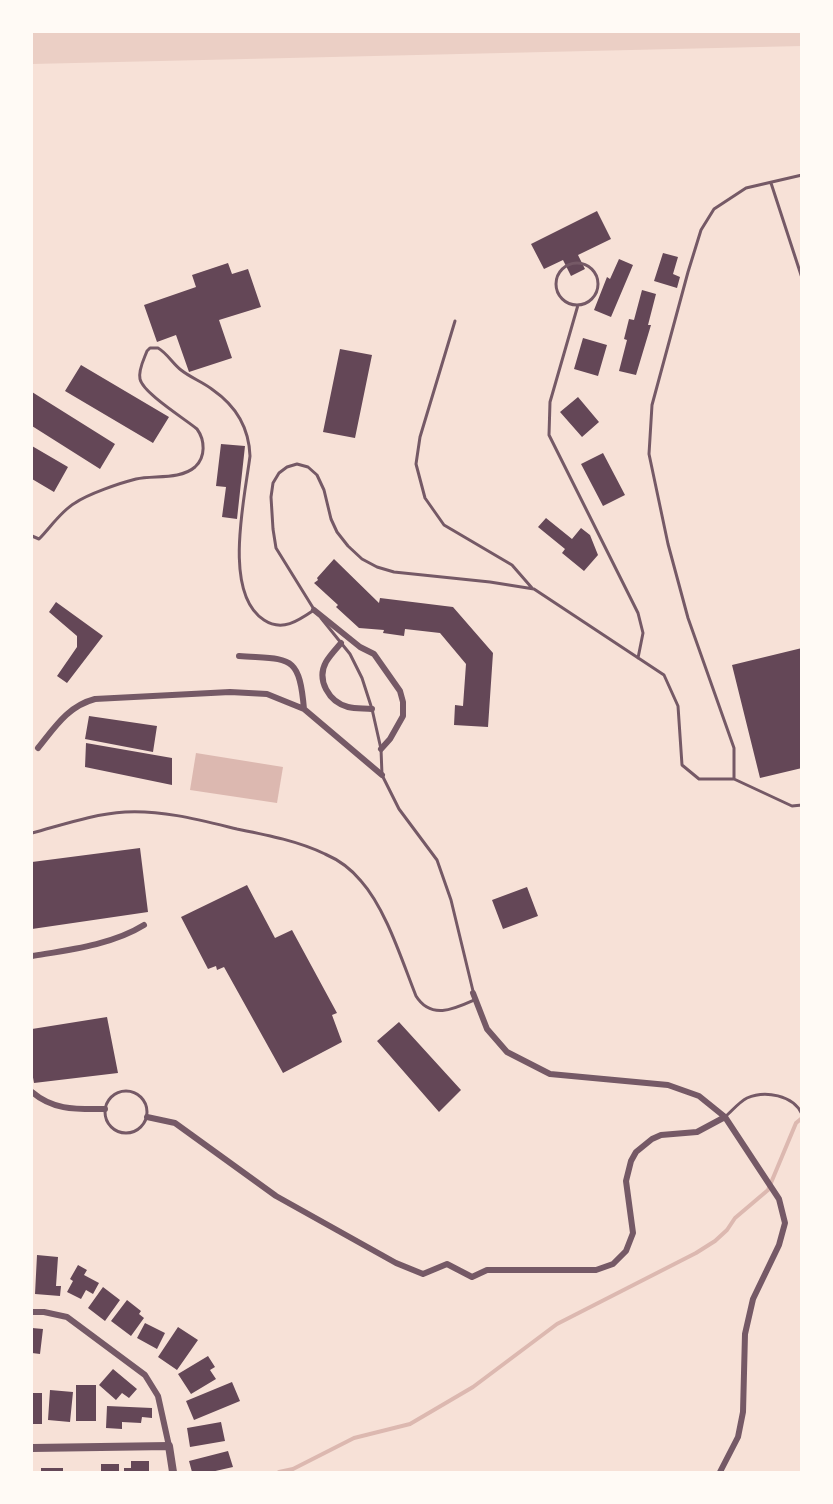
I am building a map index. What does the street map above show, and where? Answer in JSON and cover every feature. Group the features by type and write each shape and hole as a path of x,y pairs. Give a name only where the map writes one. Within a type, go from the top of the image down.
{"street":[{"path":"314,610 360,647 374,654 400,691 403,716 390,739 381,749"},
{"path":"340,643 325,664 322,678 327,691 336,701 348,707 372,709"},
{"path":"239,656 275,659 295,667 300,681 304,709"},
{"path":"38,748 68,712 86,701 244,692 278,697 304,709 382,775"},
{"path":"32,956 104,941 132,932 144,925"},
{"path":"475,996 487,1029 507,1052 550,1074 668,1085 699,1096 725,1117 779,1199 785,1223 779,1245 753,1299 745,1334 743,1412 738,1437 720,1473"},
{"path":"32,1092 40,1099 60,1107 105,1109"},
{"path":"147,1117 175,1123 264,1189 406,1268 423,1274 447,1264 472,1277 487,1270 596,1270 613,1264 626,1251 633,1233 627,1180 631,1161 636,1152 652,1138 697,1132 725,1117"},
{"path":"32,1312 67,1317 145,1375 158,1396 173,1473"},
{"path":"32,1448 169,1446"}],"lane":[{"path":"734,779 734,748 688,618 668,544 649,454 652,405 701,230 714,209 746,188 801,175"},
{"path":"771,183 801,278"},
{"path":"579,263 590,267 595,272 598,283 594,297 578,305 565,301 558,292 556,284 559,272 566,266 579,263"},
{"path":"578,305 550,402 549,435 638,613 643,633 638,658"},
{"path":"455,321 420,437 416,464 424,498 444,525 512,565 534,589 664,675 678,706 682,765 699,779 734,779 792,806 801,805"},
{"path":"32,536 39,539 74,503 129,481 176,475 196,466 203,449 201,434 142,384 140,376 147,351 150,348 158,348 182,371 223,397 244,423 250,456 239,546 239,565 240,580 246,599 260,618 275,625 290,624 314,610"},
{"path":"32,833 98,816 121,812 146,812 184,817 280,838 321,852 347,868 370,892 379,906 416,996 422,1004 429,1009 442,1012 451,1011 475,996 451,900 437,860 399,808 382,775 381,749 362,678 350,654 314,610 276,548 271,497 273,483 279,473 287,467 297,464 308,467 317,476 324,490 331,519 337,532 354,552 370,563 394,572 534,589"},
{"path":"130,1092 142,1098 146,1104 147,1117 139,1129 126,1134 112,1128 105,1116 105,1109 117,1093 130,1092"},
{"path":"725,1117 746,1098 769,1093 787,1100 800,1110 801,1114"}],"shaded area":[{"path":"32,32 801,32 802,46 32,64"},
{"path":"196,753 283,767 277,803 190,790"}],"building":[{"path":"597,211 611,239 578,255 585,269 571,276 563,260 544,269 531,244"},
{"path":"663,253 678,257 673,274 680,277 677,288 654,281"},
{"path":"619,259 633,265 611,317 594,310 607,277 610,279"},
{"path":"228,263 232,274 248,269 261,307 219,320 232,358 189,372 176,335 157,342 144,305 196,287 192,275"},
{"path":"642,290 656,294 648,325 651,325 636,375 619,371 627,340 624,339 629,319 634,320"},
{"path":"583,338 607,345 598,376 574,369"},
{"path":"340,349 372,355 355,438 323,432"},
{"path":"81,365 169,417 153,443 65,391"},
{"path":"32,392 115,444 100,469 32,426"},
{"path":"578,397 599,422 582,437 560,412"},
{"path":"221,444 245,446 237,519 222,517 226,487 216,486"},
{"path":"32,446 68,467 54,492 32,479"},
{"path":"603,453 625,495 603,506 581,464"},
{"path":"546,518 572,539 581,528 590,535 598,555 584,571 562,553 565,549 538,527"},
{"path":"334,559 379,603 380,598 453,607 493,653 488,727 454,725 455,705 463,706 466,664 440,633 405,629 404,636 383,633 384,630 359,628 314,583"},
{"path":"56,602 103,636 67,683 57,676 77,647 77,636 49,612"},
{"path":"802,648 802,768 760,778 732,665"},
{"path":"89,716 157,726 153,752 85,739"},
{"path":"86,743 172,758 172,785 85,767"},
{"path":"140,848 148,912 32,929 32,862"},
{"path":"247,885 275,938 292,930 337,1013 332,1015 342,1042 283,1073 224,967 217,970 216,966 208,969 181,917"},
{"path":"527,887 538,916 503,929 492,900"},
{"path":"107,1017 118,1073 34,1083 32,1029"},
{"path":"399,1022 461,1090 439,1112 377,1041"},
{"path":"37,1255 58,1257 56,1286 61,1286 60,1296 35,1294"},
{"path":"78,1265 87,1270 84,1275 99,1283 93,1294 86,1290 81,1299 67,1292 73,1281 70,1279"},
{"path":"103,1287 120,1300 105,1321 88,1308"},
{"path":"127,1300 141,1311 139,1314 144,1318 131,1336 111,1321"},
{"path":"145,1323 165,1333 157,1349 137,1338"},
{"path":"178,1327 198,1340 177,1370 158,1357"},
{"path":"32,1328 43,1329 40,1354 32,1353"},
{"path":"208,1356 215,1367 210,1370 216,1379 191,1394 178,1374"},
{"path":"113,1369 137,1389 129,1398 122,1393 116,1400 99,1385"},
{"path":"232,1382 240,1401 194,1420 186,1401"},
{"path":"76,1385 96,1385 96,1421 76,1421"},
{"path":"50,1390 73,1392 70,1422 48,1420"},
{"path":"32,1393 42,1393 42,1424 32,1424"},
{"path":"107,1406 152,1408 152,1418 142,1417 141,1423 122,1422 122,1429 106,1428"},
{"path":"221,1422 225,1441 190,1447 187,1428"},
{"path":"228,1451 233,1467 211,1472 192,1472 189,1461"},
{"path":"131,1461 149,1461 149,1472 124,1472 124,1468 131,1468"},
{"path":"101,1464 119,1464 119,1472 101,1472"},
{"path":"41,1468 63,1468 63,1472 41,1472"}],"waterway":[{"path":"279,1472 293,1469 354,1438 410,1424 473,1387 557,1324 715,1241 727,1230 735,1218 768,1190 796,1123 802,1118"}]}
